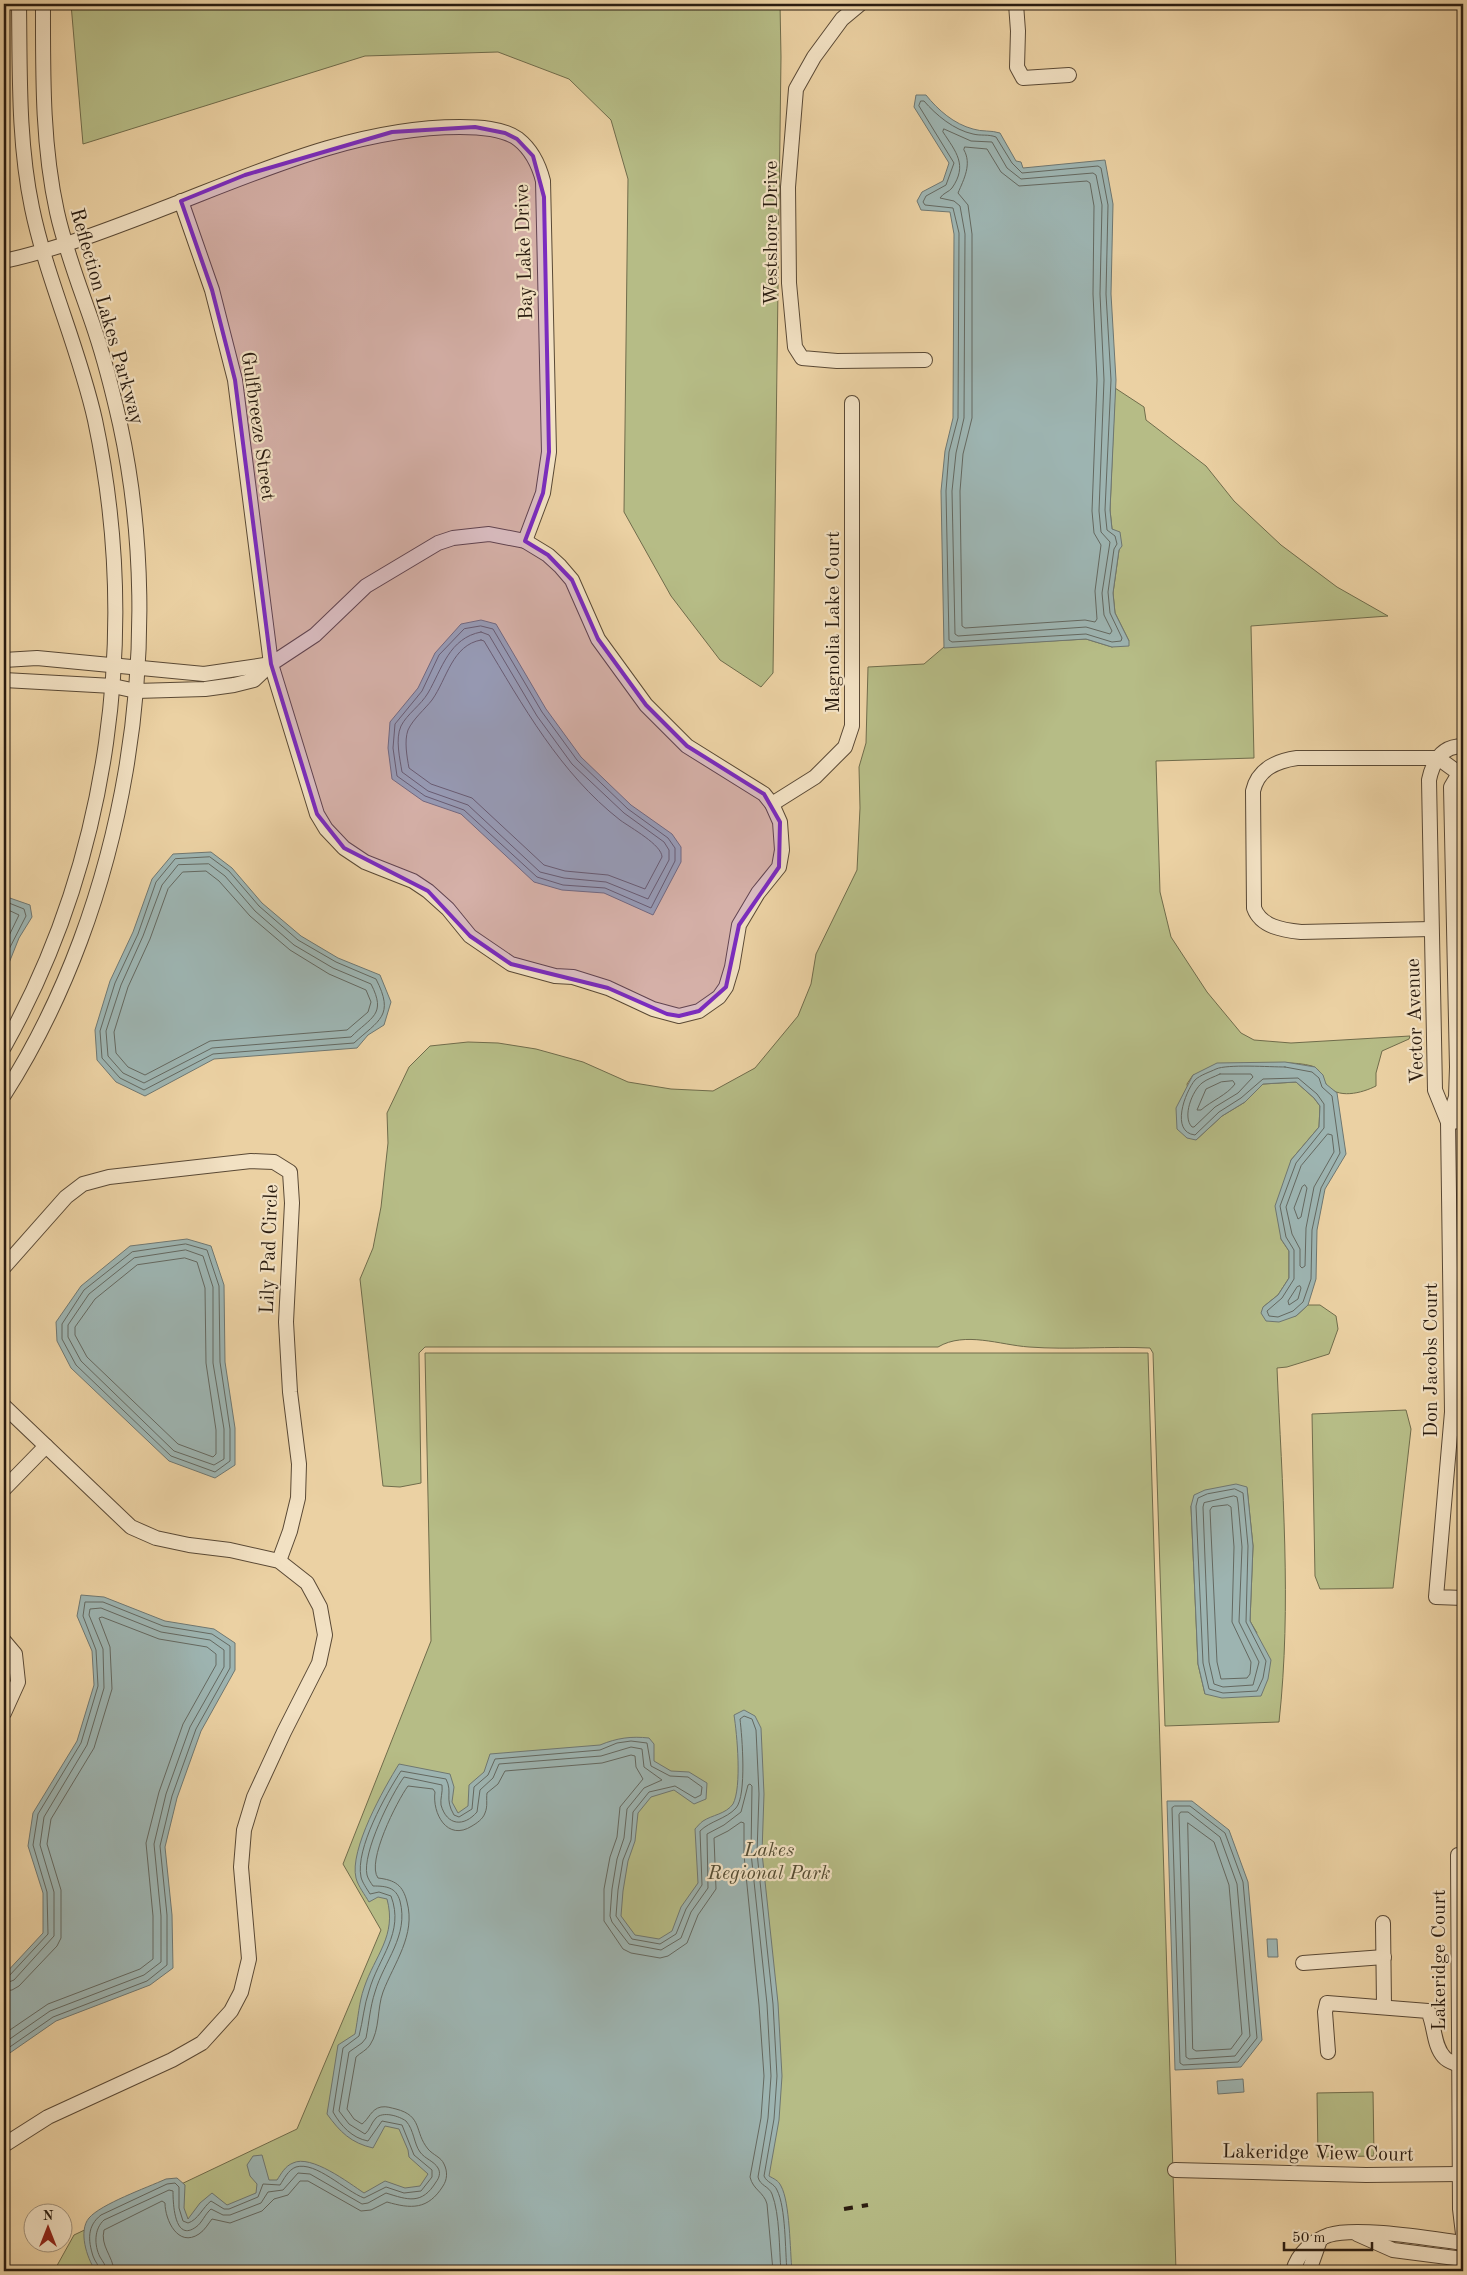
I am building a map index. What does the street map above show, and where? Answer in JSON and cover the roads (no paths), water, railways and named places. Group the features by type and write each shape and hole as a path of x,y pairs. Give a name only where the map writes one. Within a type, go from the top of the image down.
{"street":[{"name":"Reflection Lakes Parkway","path":"4,1048 32,992 74,886 99,789 114,666 115,568 105,474 95,419 80,363 42,251 27,182 22,138 19,4"},
{"name":"Reflection Lakes Parkway","path":"4,1095 29,1051 84,929 98,884 124,784 137,669 139,579 129,476 108,378 96,335 65,244 51,184 44,105 43,4"},
{"name":"Westshore Drive","path":"860,4 842,19 814,57 796,89 788,187 789,283 795,347 802,358 837,361 925,360"},
{"path":"1016,4 1018,32 1017,66 1023,78 1069,75"},
{"name":"Bay Lake Drive","path":"4,261 65,244 181,201 244,175 362,138 423,128 476,127 506,133 517,139 534,156 540,170 544,197 549,452 543,493 524,541"},
{"name":"Gulfbreeze Street","path":"181,201 212,290 235,380 271,664 317,814 326,829 344,848 365,862 414,881 428,890 470,936 510,964 608,988 667,1014 679,1016 699,1011 719,996 726,987 732,967 739,925 754,900 779,867 782,837 780,822 772,804"},
{"name":"Magnolia Lake Court","path":"772,804 815,777 845,747 852,726 852,403"},
{"path":"4,680 113,686 136,691 205,688 234,685 254,680 271,664 315,635 366,586 438,543 453,538 489,534 524,541 548,555 560,566 572,580 598,639 646,705 687,746 764,794 772,804"},
{"path":"4,649 37,658 204,674 271,664"},
{"path":"4,660 37,658"},
{"path":"1432,929 1301,932 1282,930 1267,924 1257,915 1254,908 1253,791 1256,780 1268,768 1282,760 1297,758 1440,755 1456,746 1463,746"},
{"path":"1440,755 1460,774"},
{"name":"Vector Avenue","path":"1440,755 1432,767 1429,780 1435,1090 1448,1122"},
{"name":"Vector Avenue","path":"1448,1122 1460,1097 1457,1067 1451,787 1460,774"},
{"path":"1438,1097 1460,1097"},
{"path":"1448,1122 1463,1122"},
{"name":"Don Jacobs Court","path":"1448,1122 1452,1412 1436,1597 1463,1598"},
{"name":"Lily Pad Circle","path":"4,1267 66,1197 83,1184 109,1177 251,1160 274,1162 290,1172 292,1203 286,1322 290,1392 299,1464 298,1498 290,1531 279,1561"},
{"path":"4,1406 131,1527 156,1538 189,1545 230,1550 279,1561 307,1584 320,1607 325,1635 319,1663 261,1781 244,1830 241,1867 249,1959 241,1992 231,2011 202,2043 172,2060 48,2117 4,2145"},
{"path":"4,1489 46,1446"},
{"path":"4,1640 15,1654 18,1682 4,1713"},
{"name":"Lakeridge Court","path":"1461,1855 1459,2065 1460,2209 1463,2234"},
{"path":"1328,2052 1325,2012 1327,2003 1384,2006 1384,1923"},
{"path":"1303,1963 1384,1956"},
{"name":"Lakeridge Court","path":"1384,2006 1428,2011 1433,2020 1437,2043 1444,2058 1459,2065"},
{"name":"Lakeridge View Court","path":"1175,2170 1366,2175 1460,2174"},
{"path":"1354,2233 1393,2250 1463,2258"},
{"path":"1293,2271 1295,2264 1308,2246 1331,2234 1391,2234 1463,2242"},
{"path":"1310,2271 1320,2240"}],"water":[{"path":"916,95 926,95 947,116 959,124 976,130 1000,133 1016,161 1021,162 1023,168 1105,160 1113,204 1111,294 1116,380 1110,510 1112,529 1120,532 1122,546 1119,550 1113,593 1115,613 1129,641 1129,646 1112,647 1086,639 944,648 941,491 945,451 953,418 954,234 950,212 921,210 917,201 922,192 943,181 949,163 914,107"},
{"path":"481,620 496,624 546,709 581,757 631,805 672,834 681,847 681,862 653,915 604,893 562,890 534,882 461,814 423,801 392,779 388,748 390,722 418,688 435,653 461,624"},
{"path":"211,852 232,868 262,903 301,936 338,958 380,975 391,1002 384,1025 368,1035 357,1048 214,1059 145,1096 116,1082 97,1060 95,1030 110,981 133,932 152,879 173,854"},
{"path":"4,896 30,905 32,917 19,938 9,963 4,964"},
{"path":"1285,1062 1315,1067 1323,1075 1326,1084 1337,1093 1346,1154 1325,1189 1317,1230 1316,1279 1308,1305 1296,1316 1279,1322 1266,1321 1261,1313 1263,1307 1278,1295 1289,1278 1289,1251 1281,1239 1275,1206 1291,1160 1319,1127 1320,1106 1296,1082 1263,1084 1245,1102 1222,1116 1196,1140 1187,1138 1177,1129 1176,1108 1193,1075 1217,1063"},
{"path":"187,1239 211,1246 224,1285 225,1362 235,1428 235,1465 215,1478 169,1461 71,1368 57,1341 56,1322 81,1286 130,1246"},
{"path":"1236,1484 1247,1487 1253,1546 1250,1621 1271,1660 1268,1679 1261,1696 1222,1698 1205,1694 1198,1664 1191,1506 1194,1495 1205,1490"},
{"path":"81,1595 104,1597 165,1621 214,1629 235,1643 235,1670 201,1731 177,1798 165,1847 172,1915 173,1968 150,1985 56,2021 4,2057 4,1975 43,1933 43,1893 28,1846 33,1813 77,1741 94,1685 92,1651 77,1616"},
{"path":"744,1710 755,1716 761,1728 764,1794 762,1853 778,2003 782,2076 779,2120 769,2176 779,2182 784,2193 788,2215 792,2271 95,2270 89,2259 84,2237 84,2230 89,2218 103,2207 166,2179 177,2178 185,2185 184,2208 188,2219 200,2203 212,2193 227,2205 256,2193 257,2184 250,2176 247,2165 253,2156 262,2155 269,2180 277,2180 290,2164 301,2161 310,2162 330,2171 364,2193 385,2181 405,2188 420,2186 428,2174 409,2157 399,2129 385,2126 373,2148 352,2140 327,2114 338,2045 355,2034 362,1993 387,1935 389,1912 387,1899 378,1897 369,1902 358,1884 355,1866 369,1820 399,1764 450,1774 454,1787 452,1802 458,1813 468,1806 469,1785 484,1772 490,1754 600,1745 630,1737 649,1738 654,1744 654,1761 671,1771 689,1772 707,1783 706,1799 694,1804 674,1790 651,1797 638,1813 635,1841 628,1861 623,1891 621,1916 635,1935 659,1939 672,1931 681,1907 698,1883 695,1829 703,1821 727,1810 733,1804 736,1796 738,1773 734,1715"},
{"path":"1167,1801 1192,1801 1229,1830 1248,1882 1262,2040 1241,2067 1175,2070"},
{"path":"1267,1939 1277,1939 1278,1957 1268,1957"},
{"path":"1243,2079 1244,2092 1218,2094 1217,2081"}],"railway":[{"path":"844,2209 868,2205"}],"park label":[{"name":"Lakes Regional Park","path":"769,1860"}]}
